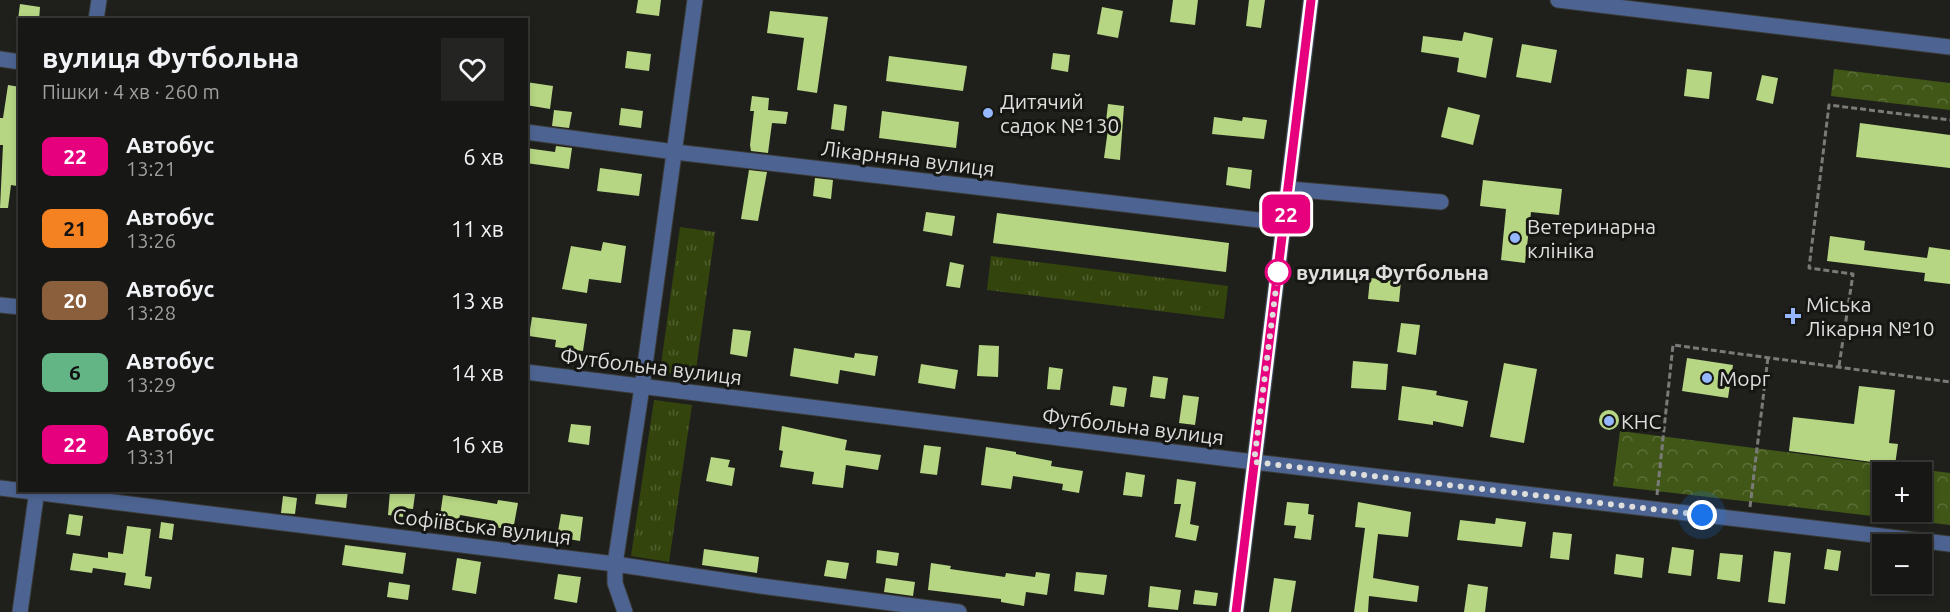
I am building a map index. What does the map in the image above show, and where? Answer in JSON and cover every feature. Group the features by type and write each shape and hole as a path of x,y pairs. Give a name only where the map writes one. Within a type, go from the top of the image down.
{"street":[{"path":"96,18 99,0"},
{"path":"625,612 615,583 615,564 642,387 695,0"},
{"path":"1236,612 1311,0"},
{"path":"1558,0 1950,47"},
{"path":"0,59 18,62"},
{"name":"Лікарняна вулиця","path":"528,132 675,152 1285,223"},
{"path":"1289,189 1441,202"},
{"path":"0,305 18,307"},
{"name":"Футбольна вулиця","path":"528,372 1254,462 1950,544"},
{"name":"Софіївська вулиця","path":"0,488 18,490"},
{"path":"20,612 37,492"},
{"name":"Софіївська вулиця","path":"37,492 615,564 959,612"}],"path":[{"path":"1839,366 1853,274 1809,268 1829,105 1950,120"},
{"path":"1655,510 1673,345 1950,382"},
{"path":"1749,521 1768,357"}],"green space":[{"path":"1834,69 1950,83 1950,110 1831,96"},
{"path":"680,227 715,232 695,377 660,372"},
{"path":"991,256 1228,286 1224,319 987,290"},
{"path":"654,400 692,405 669,562 631,556"},
{"path":"1620,431 1872,463 1872,516 1613,486"},
{"path":"1932,471 1950,473 1950,525 1924,522 1932,522"}],"building":[{"path":"638,0 661,0 659,16 636,13"},
{"path":"1173,0 1198,0 1195,25 1170,22"},
{"path":"1249,0 1265,0 1261,28 1246,26"},
{"path":"20,4 40,7 39,18 18,18"},
{"path":"1102,7 1123,11 1118,38 1097,34"},
{"path":"770,11 828,17 817,93 797,90 804,38 767,33"},
{"path":"1464,32 1493,38 1486,78 1457,72 1459,58 1421,52 1423,36 1462,41"},
{"path":"1522,44 1557,50 1551,83 1516,77"},
{"path":"627,51 651,54 649,71 625,68"},
{"path":"1053,53 1070,55 1068,72 1051,69"},
{"path":"889,56 967,66 963,91 886,81"},
{"path":"1687,69 1712,72 1709,99 1684,96"},
{"path":"1762,75 1778,78 1773,104 1756,100"},
{"path":"528,82 553,86 550,109 528,105"},
{"path":"8,85 18,87 18,182 17,186 11,185 8,208 0,208 3,145 0,145 0,118 3,118"},
{"path":"752,96 769,98 768,110 788,112 786,124 772,123 768,153 751,151 754,111 750,111"},
{"path":"834,104 847,106 844,131 831,129"},
{"path":"1108,104 1124,106 1120,160 1104,158 1109,122 1106,121"},
{"path":"1448,107 1480,115 1473,145 1441,137"},
{"path":"621,108 643,111 641,128 619,125"},
{"path":"554,110 572,112 569,128 552,126"},
{"path":"882,111 959,122 956,148 879,138"},
{"path":"1214,117 1242,121 1243,117 1267,120 1264,139 1212,134"},
{"path":"1860,123 1950,135 1950,168 1856,157"},
{"path":"556,146 572,148 569,169 528,163 528,148 555,152"},
{"path":"1228,167 1252,170 1250,189 1226,185"},
{"path":"600,168 642,174 639,196 597,191"},
{"path":"749,170 767,172 758,221 741,219"},
{"path":"815,178 833,180 831,199 813,196"},
{"name":"Ветеринарна клініка","path":"1483,180 1562,189 1559,215 1531,212 1525,263 1501,260 1506,209 1480,206"},
{"path":"926,212 955,216 952,236 923,231"},
{"path":"997,213 1229,243 1226,272 993,243"},
{"path":"1830,236 1865,241 1864,250 1927,258 1929,247 1950,250 1950,284 1924,281 1925,273 1827,261"},
{"path":"603,242 626,246 621,283 589,279 587,293 562,289 571,246 601,251"},
{"path":"950,262 964,265 960,288 946,286"},
{"path":"1370,278 1401,281 1399,302 1368,299"},
{"path":"532,317 587,324 583,351 555,347 556,340 529,336"},
{"path":"1401,323 1420,325 1416,355 1397,352"},
{"path":"733,329 751,331 747,357 730,354"},
{"path":"979,345 999,346 998,377 977,376"},
{"path":"794,348 854,358 855,353 878,356 875,376 840,370 838,384 790,376"},
{"name":"Морг","path":"1687,358 1733,365 1728,398 1682,391"},
{"path":"1353,361 1388,364 1386,390 1351,388"},
{"path":"1504,363 1537,369 1524,443 1490,437"},
{"path":"921,364 958,370 955,389 918,383"},
{"path":"1049,367 1063,369 1060,390 1047,389"},
{"path":"1153,376 1168,378 1165,399 1150,397"},
{"path":"1113,386 1127,388 1124,407 1110,405"},
{"path":"1402,386 1437,391 1436,395 1468,401 1463,427 1433,421 1433,425 1398,420"},
{"path":"1859,386 1895,390 1889,443 1898,444 1895,462 1872,462 1789,451 1793,417 1854,424"},
{"path":"1183,395 1199,397 1195,425 1179,423"},
{"name":"КНС","path":"1609,410 1616,413 1619,420 1616,427 1609,430 1602,427 1599,420 1602,413"},
{"path":"571,424 591,426 589,445 568,442"},
{"path":"782,426 847,440 845,450 881,455 878,470 846,465 843,488 812,484 814,472 780,467 783,451 779,450"},
{"path":"924,445 941,447 937,475 920,473"},
{"path":"986,447 1052,461 1051,466 1083,471 1079,493 1062,490 1063,484 1013,476 1011,489 981,485"},
{"path":"711,457 730,460 728,467 735,468 732,486 706,481"},
{"path":"1126,472 1145,475 1142,497 1123,495"},
{"path":"1177,479 1196,482 1190,524 1199,526 1196,541 1175,537 1181,504 1174,504"},
{"path":"317,492 348,492 346,508 315,504"},
{"path":"390,492 415,494 413,509 404,508 403,517 388,515"},
{"path":"443,495 497,504 498,500 518,503 513,530 494,527 495,521 460,515 459,519 440,516"},
{"path":"283,496 297,498 295,514 281,513"},
{"path":"1287,502 1309,504 1308,514 1314,515 1311,540 1294,538 1296,526 1284,525"},
{"path":"1358,502 1411,512 1408,537 1378,534 1373,578 1419,586 1417,602 1369,596 1368,612 1354,612 1365,528 1355,527"},
{"path":"69,514 83,516 80,536 66,534"},
{"path":"561,514 583,517 580,541 557,537"},
{"path":"1496,518 1526,522 1522,547 1457,540 1460,520 1495,524"},
{"path":"161,522 174,524 172,540 159,538"},
{"path":"127,526 151,529 145,576 152,577 150,589 124,585 126,573 93,568 92,573 70,570 73,553 108,558 108,552 123,554"},
{"path":"1553,532 1572,534 1569,560 1550,558"},
{"path":"345,545 406,553 403,574 342,565"},
{"path":"1672,547 1694,550 1691,576 1668,573"},
{"path":"704,549 759,557 757,573 702,565"},
{"path":"1827,549 1841,551 1838,571 1824,569"},
{"path":"877,550 899,553 897,566 876,563"},
{"path":"1774,551 1791,553 1785,604 1768,602"},
{"path":"1720,553 1743,555 1740,582 1717,579"},
{"path":"1616,554 1644,558 1642,578 1614,574"},
{"path":"457,558 481,562 476,594 452,590"},
{"path":"827,560 849,563 846,579 824,576"},
{"path":"931,563 951,566 950,569 1005,577 1006,573 1035,577 1036,572 1050,574 1047,595 1026,592 1024,606 1001,602 1001,599 928,590"},
{"path":"1076,572 1107,575 1104,595 1074,591"},
{"path":"558,574 581,577 577,603 554,599"},
{"path":"886,578 915,582 913,596 884,592"},
{"path":"1274,578 1296,581 1291,612 1269,612"},
{"path":"389,582 410,585 408,600 387,597"},
{"path":"1468,584 1488,587 1485,612 1464,612"},
{"path":"1150,586 1181,590 1178,610 1148,607"},
{"path":"1195,590 1218,593 1216,606 1193,604"}],"bus line":[{"name":"22","path":"1236,612 1311,0"}],"place":[{"name":"Дитячий садок №130","path":"988,113"},
{"name":"Ветеринарна клініка","path":"1515,238"},
{"name":"вулиця Футбольна","path":"1278,272"},
{"name":"Міська Лікарня №10","path":"1793,316"},
{"name":"Морг","path":"1707,378"},
{"name":"КНС","path":"1609,421"}],"route":[{"path":"1278,272 1254,462 1702,515"}]}
